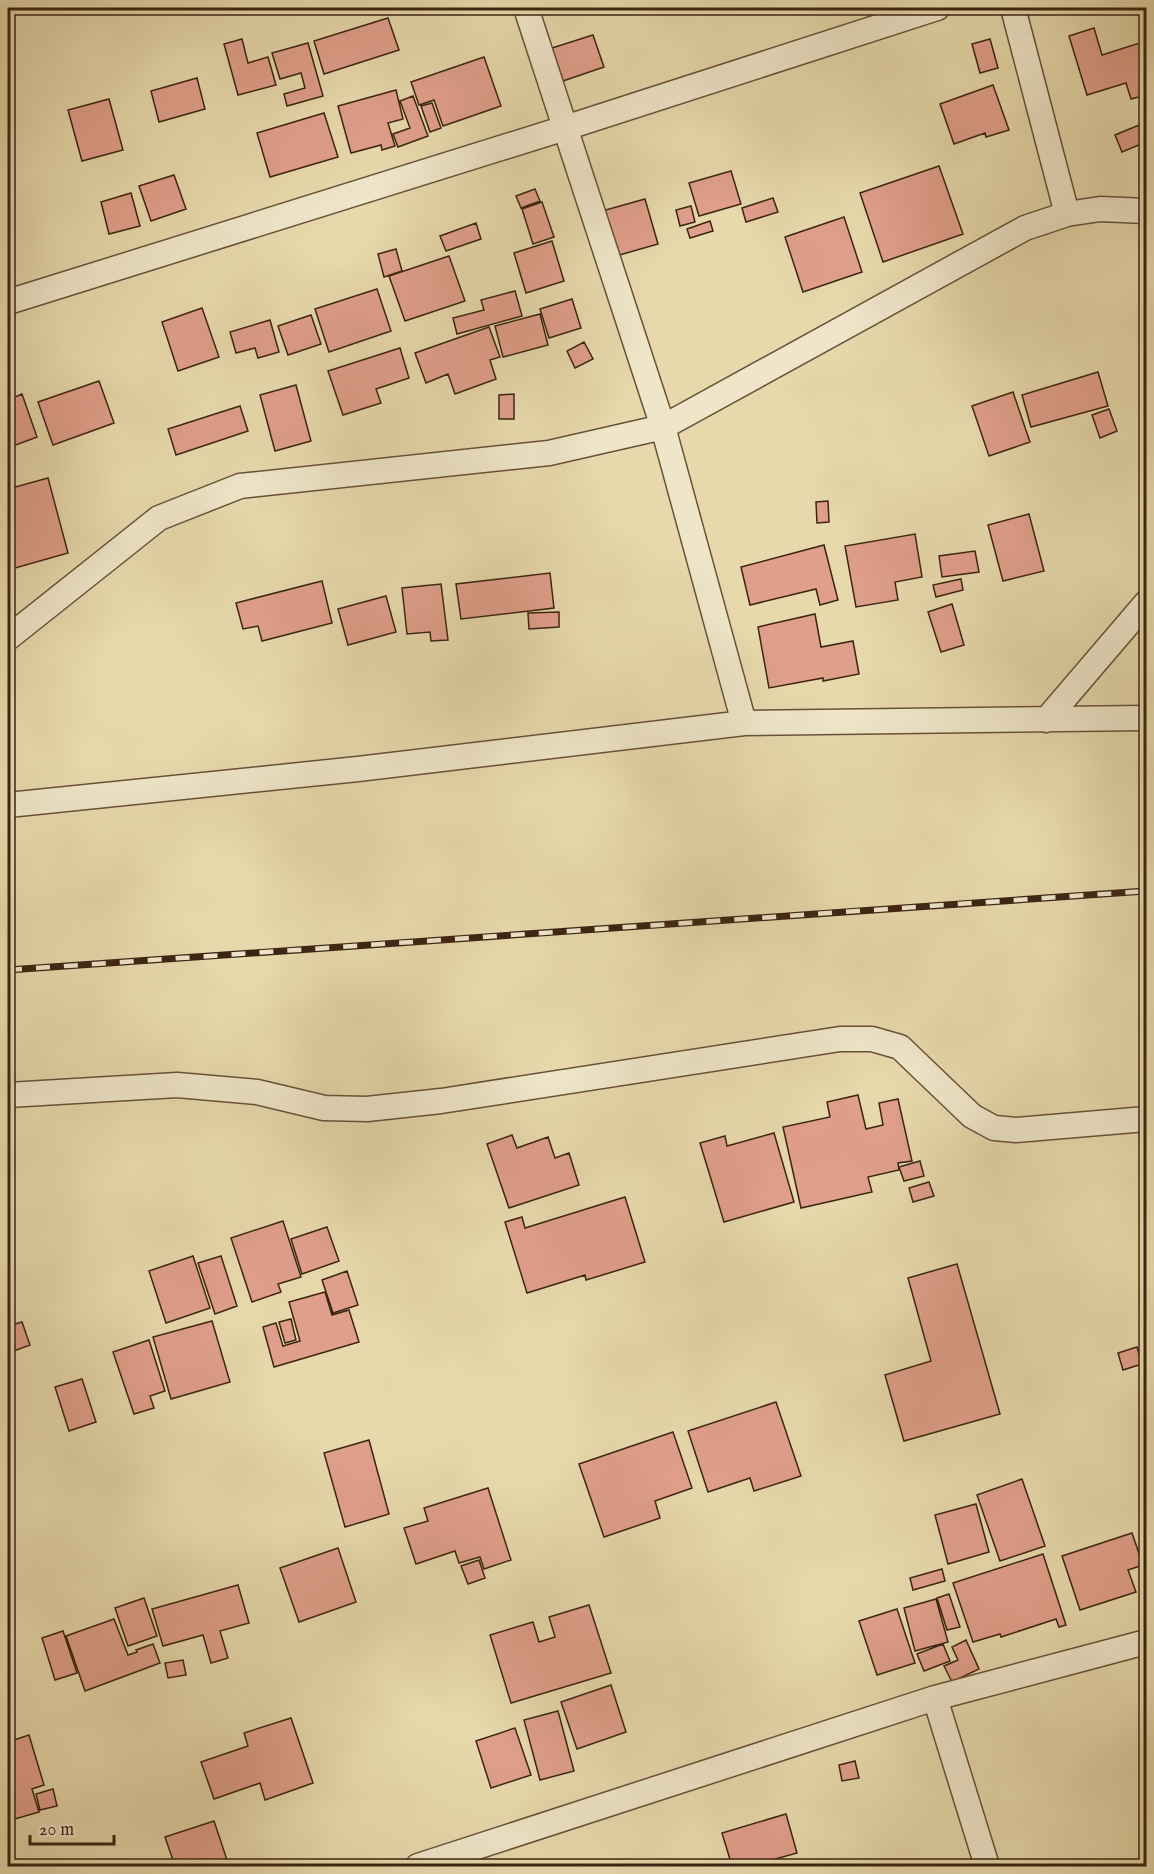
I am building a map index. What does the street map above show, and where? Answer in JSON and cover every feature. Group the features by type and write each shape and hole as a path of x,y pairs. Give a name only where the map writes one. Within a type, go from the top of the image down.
{"street":[{"path":"526,8 663,427 744,723"},
{"path":"8,302 565,128 937,8"},
{"path":"1013,8 1067,214"},
{"path":"8,638 159,518 240,486 549,453 663,427 1025,228 1067,214 1100,208 1146,211"},
{"path":"1046,720 1146,603"},
{"path":"8,805 358,769 744,723 1146,718"},
{"path":"8,1095 177,1085 257,1092 324,1108 367,1109 441,1101 840,1039 872,1039 900,1047 972,1116 994,1128 1016,1130 1146,1119"},
{"path":"418,1866 935,1698 1146,1642"},
{"path":"935,1698 987,1866"}],"building":[{"path":"388,18 399,50 324,74 314,41"},
{"path":"1094,28 1102,55 1146,41 1146,95 1131,99 1126,83 1087,95 1069,36"},
{"path":"593,35 604,67 563,81 552,48"},
{"path":"242,39 248,63 268,57 276,85 238,95 224,44"},
{"path":"990,39 998,68 980,73 972,44"},
{"path":"308,43 323,96 287,106 284,94 305,88 301,73 280,79 272,53"},
{"path":"484,57 501,106 443,126 434,100 419,105 411,82"},
{"path":"197,78 205,109 159,122 151,91"},
{"path":"993,85 1009,130 986,137 985,133 954,144 940,104"},
{"path":"396,90 403,119 388,123 395,146 382,150 381,145 351,153 338,106"},
{"path":"413,96 428,136 398,147 393,134 410,128 400,101"},
{"path":"109,99 123,150 82,161 68,110"},
{"path":"432,103 441,128 430,132 421,106"},
{"path":"324,113 338,157 270,177 257,133"},
{"path":"1144,123 1146,142 1122,152 1115,135"},
{"path":"939,166 963,234 883,262 860,193"},
{"path":"731,171 741,204 699,216 689,183"},
{"path":"174,175 186,209 151,221 139,186"},
{"path":"535,189 540,201 521,208 516,196"},
{"path":"131,193 140,226 109,234 101,202"},
{"path":"773,198 778,212 746,222 742,208"},
{"path":"645,199 658,244 616,256 602,211"},
{"path":"542,202 554,237 533,244 522,209"},
{"path":"691,206 695,222 680,226 676,210"},
{"path":"844,217 862,272 803,292 785,237"},
{"path":"710,221 713,231 690,238 687,229"},
{"path":"476,223 481,239 446,251 440,236"},
{"path":"552,241 564,281 526,293 514,253"},
{"path":"396,249 402,271 384,277 378,254"},
{"path":"449,256 465,301 405,321 389,276"},
{"path":"377,289 391,331 329,352 315,309"},
{"path":"515,291 522,316 457,334 453,318 484,310 481,300"},
{"path":"572,299 581,328 549,338 540,309"},
{"path":"202,308 219,357 178,371 162,322"},
{"path":"540,314 548,345 503,357 495,326"},
{"path":"311,315 321,344 288,355 278,326"},
{"path":"270,320 279,352 258,358 255,348 236,353 230,332"},
{"path":"489,327 500,357 490,360 496,379 455,394 448,374 426,383 415,353"},
{"path":"584,342 593,359 575,368 567,351"},
{"path":"400,348 409,378 376,389 381,403 343,415 328,371"},
{"path":"1098,372 1108,406 1031,427 1022,395"},
{"path":"99,381 114,423 53,445 38,402"},
{"path":"296,385 311,441 275,451 260,395"},
{"path":"1013,392 1030,442 989,456 972,406"},
{"path":"22,394 37,437 8,448 8,400"},
{"path":"514,394 514,419 499,419 499,395"},
{"path":"240,406 248,431 176,455 168,429"},
{"path":"1109,409 1117,431 1100,438 1092,415"},
{"path":"48,478 68,553 8,570 8,489"},
{"path":"828,501 829,522 817,523 816,502"},
{"path":"1029,514 1044,571 1003,581 988,525"},
{"path":"915,534 922,577 895,582 898,600 856,607 845,546"},
{"path":"824,545 838,600 820,605 816,589 750,605 741,567"},
{"path":"975,551 979,572 942,577 939,556"},
{"path":"550,573 554,608 461,619 456,584"},
{"path":"961,579 963,590 936,597 933,585"},
{"path":"322,581 332,623 262,641 258,626 243,629 236,603"},
{"path":"441,584 448,640 431,641 430,632 407,634 402,588"},
{"path":"386,596 396,632 348,645 338,609"},
{"path":"952,604 964,645 941,652 928,612"},
{"path":"559,612 559,627 529,629 528,613"},
{"path":"815,614 821,647 853,641 859,674 769,688 758,627"},
{"path":"858,1095 866,1129 883,1125 879,1103 898,1099 912,1161 898,1163 899,1170 868,1177 872,1192 801,1208 783,1127 830,1117 827,1102"},
{"path":"774,1133 794,1202 724,1222 700,1143 725,1136 727,1146"},
{"path":"512,1135 517,1148 548,1137 555,1158 569,1153 579,1185 509,1208 487,1144"},
{"path":"920,1161 924,1176 904,1181 899,1167"},
{"path":"929,1182 934,1196 913,1202 909,1188"},
{"path":"625,1197 645,1262 586,1280 585,1275 527,1293 505,1222 522,1217 525,1228"},
{"path":"283,1221 301,1277 278,1284 281,1292 252,1302 231,1238"},
{"path":"327,1227 339,1261 302,1274 291,1239"},
{"path":"193,1256 210,1308 166,1323 149,1271"},
{"path":"221,1256 237,1306 215,1314 198,1263"},
{"path":"957,1264 1000,1414 904,1441 885,1375 931,1361 908,1278"},
{"path":"347,1271 358,1305 333,1313 322,1280"},
{"path":"325,1292 332,1315 349,1310 359,1342 274,1367 263,1327 276,1323 283,1346 300,1341 289,1302"},
{"path":"291,1319 296,1340 285,1343 279,1322"},
{"path":"212,1321 230,1382 171,1399 153,1337"},
{"path":"22,1322 30,1345 11,1352 8,1342 8,1326"},
{"path":"149,1340 165,1391 150,1396 154,1408 134,1414 113,1352"},
{"path":"1137,1347 1142,1364 1123,1370 1118,1353"},
{"path":"82,1379 96,1422 69,1431 55,1387"},
{"path":"776,1402 801,1476 754,1491 750,1478 708,1492 688,1431"},
{"path":"673,1432 692,1488 655,1501 660,1518 604,1537 579,1464"},
{"path":"369,1440 389,1514 345,1527 324,1453"},
{"path":"1022,1479 1045,1546 1000,1561 977,1495"},
{"path":"488,1488 511,1560 484,1569 480,1557 459,1563 455,1551 416,1564 404,1528 428,1521 424,1508"},
{"path":"976,1504 989,1552 948,1564 935,1515"},
{"path":"1132,1533 1143,1565 1128,1570 1136,1592 1080,1610 1062,1556"},
{"path":"338,1548 356,1602 299,1622 280,1568"},
{"path":"1043,1554 1066,1625 1059,1627 1056,1619 1001,1637 1000,1634 973,1642 953,1583"},
{"path":"479,1560 485,1578 468,1584 461,1566"},
{"path":"942,1569 945,1581 913,1590 910,1578"},
{"path":"238,1585 249,1623 220,1631 228,1658 211,1663 203,1635 163,1646 152,1609"},
{"path":"949,1594 960,1627 947,1630 937,1598"},
{"path":"144,1598 157,1636 128,1646 115,1608"},
{"path":"936,1599 948,1642 915,1651 904,1608"},
{"path":"589,1605 611,1673 511,1703 490,1635 533,1622 539,1642 555,1637 549,1617"},
{"path":"897,1609 915,1663 877,1675 859,1621"},
{"path":"114,1619 128,1655 153,1644 160,1663 85,1691 66,1636"},
{"path":"63,1631 77,1673 55,1680 42,1638"},
{"path":"966,1640 979,1669 952,1682 944,1666 958,1660 952,1647"},
{"path":"943,1644 950,1661 924,1671 917,1654"},
{"path":"183,1660 186,1675 168,1678 165,1663"},
{"path":"611,1685 626,1732 577,1749 561,1702"},
{"path":"558,1711 574,1771 540,1780 524,1720"},
{"path":"291,1718 313,1783 265,1800 260,1783 214,1799 201,1762 248,1746 244,1733"},
{"path":"515,1728 531,1775 491,1788 476,1741"},
{"path":"29,1735 44,1785 32,1789 39,1812 8,1821 8,1742"},
{"path":"855,1761 859,1778 842,1781 839,1765"},
{"path":"53,1789 57,1806 40,1810 36,1794"},
{"path":"786,1814 797,1853 750,1866 732,1866 722,1833"},
{"path":"214,1821 229,1866 175,1866 165,1837"}],"railway":[{"path":"8,970 1146,891"}]}
